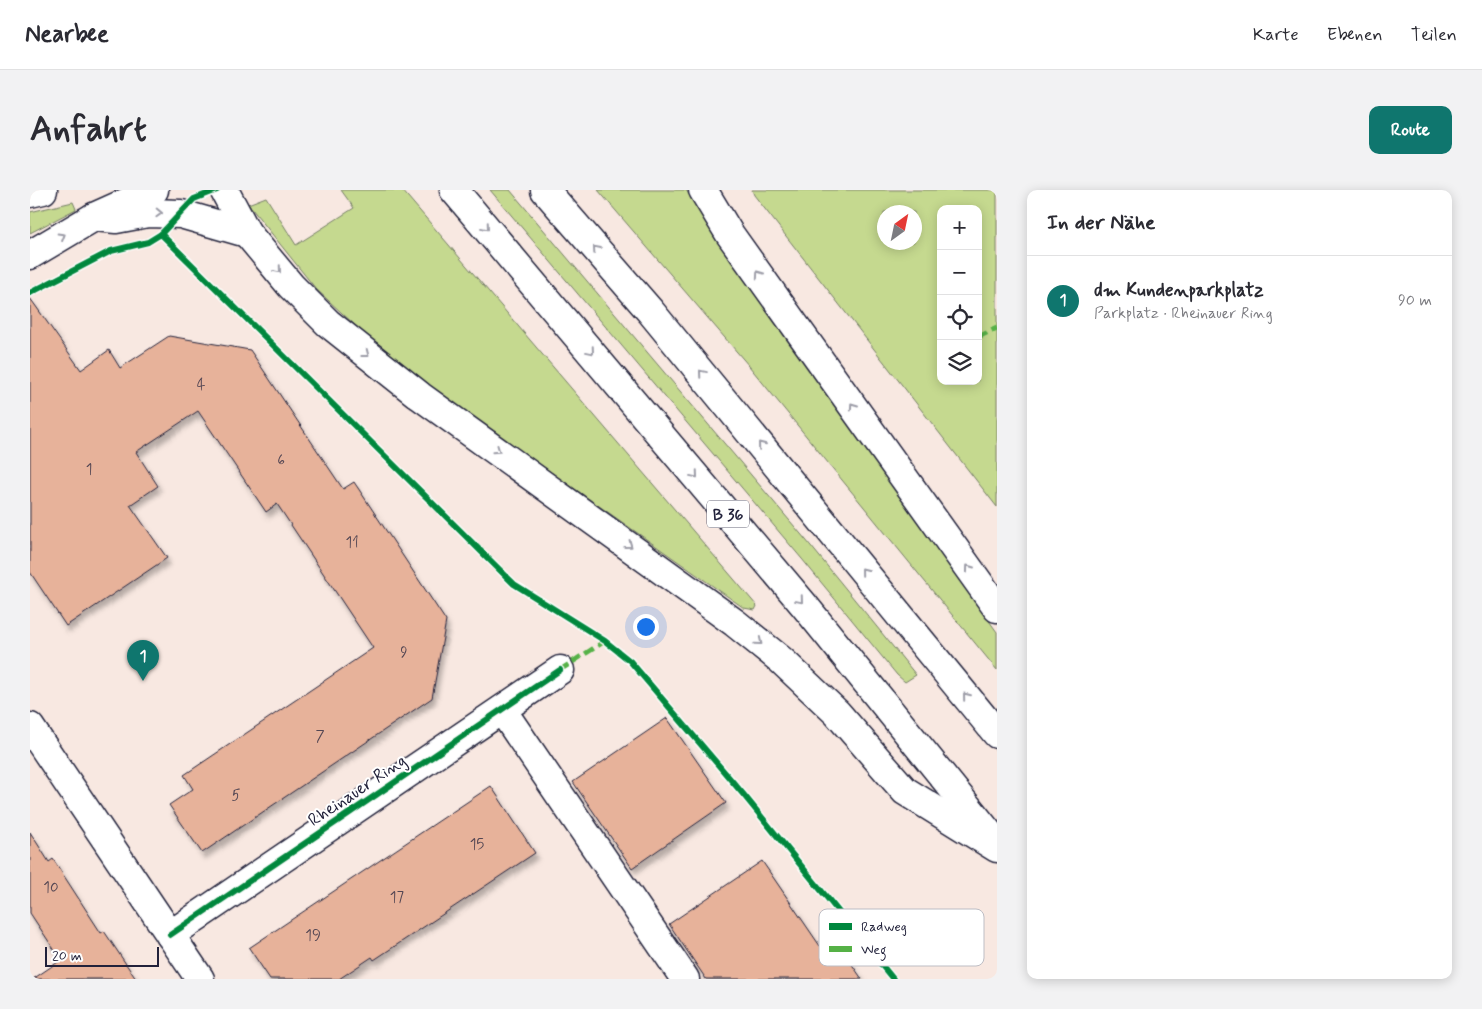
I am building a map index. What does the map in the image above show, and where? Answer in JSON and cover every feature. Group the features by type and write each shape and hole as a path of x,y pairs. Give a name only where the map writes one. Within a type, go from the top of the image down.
{"main road":[{"path":"30,193 43,190"},
{"path":"30,255 94,217 154,190"},
{"path":"224,190 247,233 292,286 328,323 420,396 735,623 781,660 837,713 905,792 997,848"},
{"name":"B 36","path":"454,190 804,606 997,843"},
{"path":"545,190 670,334 997,734"},
{"path":"703,190 729,233 997,608"},
{"path":"94,217 116,219 148,213 181,214 247,233"},
{"name":"Rheinauer Ring","path":"170,935 560,670"},
{"path":"502,710 685,979"},
{"path":"31,729 200,979"}],"green space":[{"path":"341,190 402,190 757,606 755,610 744,608 396,363 316,289 248,204 266,197 296,245 354,208"},
{"path":"490,190 510,190 806,540 916,675 905,682 897,675 802,559"},
{"path":"598,190 686,190 744,279 997,632 997,670 749,366"},
{"path":"752,190 997,190 997,507 754,195"},
{"path":"73,202 76,209 30,233 30,212"}],"building":[{"path":"30,298 81,370 109,350 120,368 169,336 250,350 343,489 354,482 446,621 432,698 202,853 169,805 193,789 184,775 373,648 277,504 266,512 198,411 136,452 158,486 130,505 167,558 66,626 30,572"},
{"path":"667,718 726,803 632,868 573,782"},
{"path":"491,786 535,853 374,960 372,957 339,979 270,979 249,948"},
{"path":"30,832 49,862 53,859 101,933 104,931 136,979 33,979 61,960 30,913"},
{"path":"762,861 819,945 819,966 853,966 862,979 706,979 669,924"}],"marked path":[{"path":"982,335 997,328"},
{"path":"560,670 605,641"}],"cycle path":[{"path":"30,293 111,251 148,242 161,234 194,199 217,190"},
{"path":"161,234 514,584 605,641 630,661 743,794 836,909"},
{"path":"170,935 560,670"},
{"path":"882,966 893,979"}],"place":[{"name":"dm Kundenparkplatz","path":"143,681"}]}
